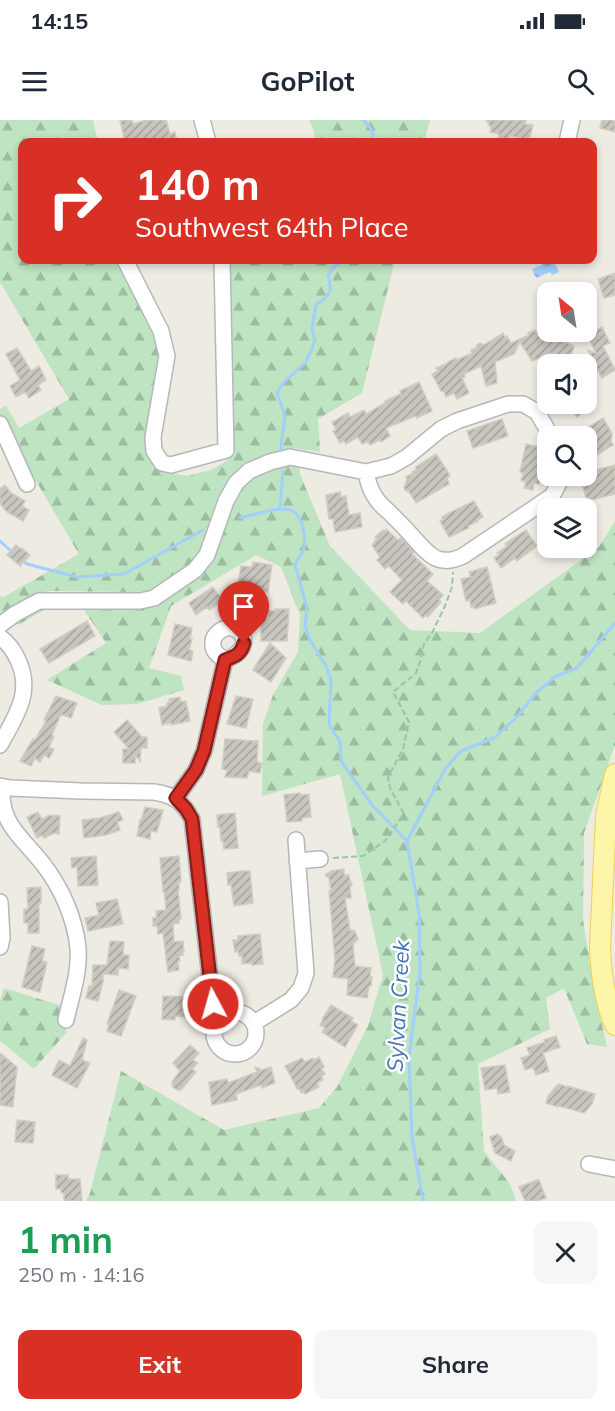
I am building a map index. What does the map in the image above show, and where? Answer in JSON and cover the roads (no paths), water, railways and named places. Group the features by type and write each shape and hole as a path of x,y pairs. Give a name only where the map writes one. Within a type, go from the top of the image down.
{"main road":[{"path":"615,774 606,816 608,905 600,965 606,1000 615,1025"}],"street":[{"path":"202,120 207,138"},
{"path":"568,138 572,120"},
{"path":"127,264 162,331 167,357 153,437 154,451 162,463 171,465 226,450 222,264"},
{"path":"0,625 39,601 140,601 154,598 195,570 207,555 226,501 236,483 249,471 270,462 290,457 366,472 391,466 407,457 441,429 457,421 508,404 523,404 537,412 545,426"},
{"path":"0,424 27,484"},
{"path":"366,472 368,484 375,499 427,552 439,560 454,560 464,556 552,496 557,486"},
{"path":"0,636 13,650 25,680 22,703 0,745"},
{"path":"176,798 196,770 204,751 225,660"},
{"path":"66,1020 78,969 78,946 74,925 51,876 9,826 1,803 1,787 154,792 176,798 192,819 213,1004 221,1017"},
{"path":"254,1023 291,1000 301,988 306,973 296,840"},
{"path":"297,861 320,859"},
{"path":"0,902 2,938 0,947"},
{"path":"229,1012 239,1012 250,1018 254,1023 256,1034 252,1046 246,1051 231,1053 218,1045 214,1029 221,1017 229,1012"},
{"path":"589,1164 615,1169"}],"water":[{"path":"544,264 555,264 559,272 552,275 550,272 536,278 532,269"}],"waterway":[{"path":"363,120 372,130 373,138"},
{"path":"280,454 285,415 277,393 283,383 306,362 315,341 312,328 316,305 329,293 328,276 338,264"},
{"path":"280,509 283,471"},
{"name":"Sylvan Creek","path":"240,518 266,511 286,509 295,513 301,521 304,548 295,564 307,608 305,626 331,680 329,724 340,742 341,761 372,805 407,841 419,913 420,972 409,1057 412,1138 423,1201"},
{"name":"Sylvan Creek","path":"22,560 27,564 77,577 124,574 203,530"},
{"name":"Sylvan Creek","path":"0,541 12,552"},
{"path":"407,841 445,769 461,751 494,738 516,718 536,693 555,677 577,668 615,623"}]}
